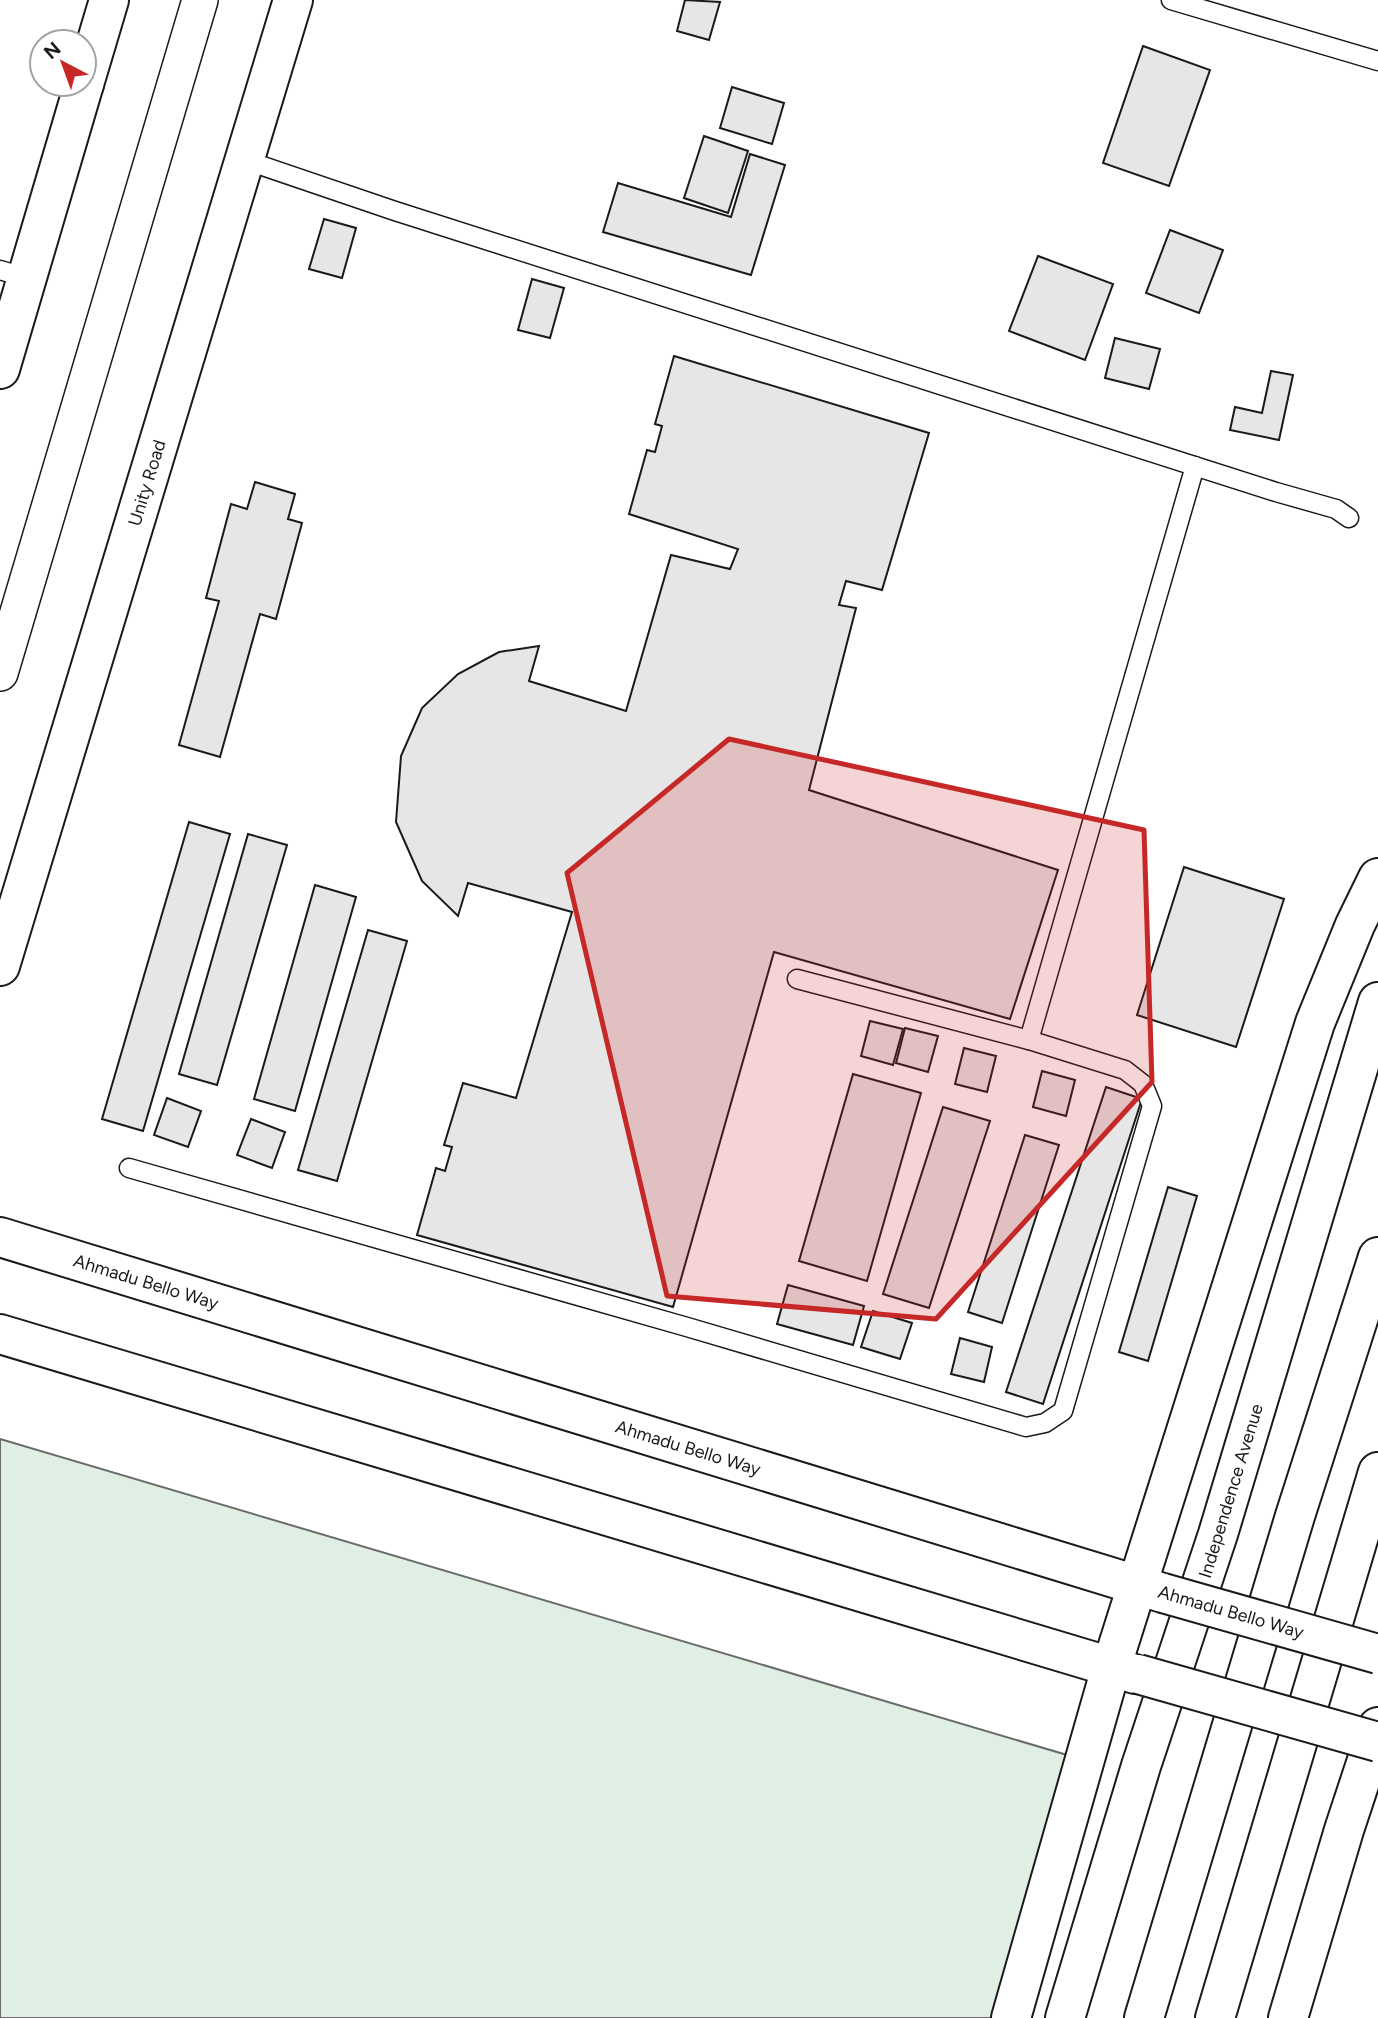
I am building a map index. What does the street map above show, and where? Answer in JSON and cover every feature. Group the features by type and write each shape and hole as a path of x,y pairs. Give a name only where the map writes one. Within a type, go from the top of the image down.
{"main road":[{"path":"98,35 108,0"},
{"name":"Unity Road","path":"0,966 293,0"},
{"path":"0,369 13,274 79,98"},
{"path":"1011,2018 1124,1671 1315,1023 1355,925 1378,878"},
{"name":"Independence Avenue","path":"1065,2018 1141,1766 1218,1534 1378,1002"},
{"name":"Ahmadu Bello Way","path":"0,1237 1149,1589 1378,1654"},
{"path":"1144,2018 1295,1516 1378,1257"},
{"path":"0,1334 1124,1671 1378,1742"},
{"path":"1215,2018 1378,1472"},
{"path":"1288,2018 1378,1727"}],"street":[{"path":"0,673 200,0"}],"lane":[{"path":"1171,0 1378,61"},
{"path":"244,160 395,211 1336,509 1349,519"},
{"path":"1029,1040 1195,466"},
{"path":"129,1168 1026,1427 1045,1423 1063,1411 1152,1106 1143,1084 1125,1070 1029,1040 797,979"}],"highlighted area":[{"path":"729,739 1144,830 1152,1082 936,1319 667,1296 567,873"}],"green space":[{"path":"0,1439 1084,1760 1003,2018 0,2018"}],"building":[{"path":"685,0 720,2 709,40 677,31"},
{"path":"1143,46 1210,70 1169,186 1103,163"},
{"path":"732,87 784,103 772,144 720,128"},
{"path":"704,136 748,151 728,213 684,198"},
{"path":"750,154 785,165 751,275 603,232 618,183 731,217"},
{"path":"324,219 356,228 342,278 309,269"},
{"path":"1170,230 1223,250 1199,313 1146,293"},
{"path":"1038,256 1113,284 1085,360 1009,331"},
{"path":"532,279 564,288 550,338 518,330"},
{"path":"1115,338 1160,349 1149,389 1105,378"},
{"path":"674,356 929,433 882,590 846,581 839,605 856,608 809,790 1058,870 1010,1019 774,952 673,1307 417,1235 436,1168 445,1171 452,1147 444,1145 463,1083 516,1098 572,912 468,883 458,916 422,881 396,822 401,756 422,708 458,674 499,652 539,646 529,681 626,711 671,555 730,569 738,549 629,514 647,450 655,452 662,426 655,424"},
{"path":"1271,371 1293,375 1279,440 1230,430 1235,407 1262,413"},
{"path":"255,482 295,494 288,519 302,523 276,619 260,614 220,757 179,745 219,601 206,598 231,504 247,509"},
{"path":"189,822 230,834 143,1131 102,1119"},
{"path":"248,834 287,845 217,1085 179,1074"},
{"path":"1184,867 1284,899 1236,1047 1137,1015"},
{"path":"315,885 356,897 295,1111 254,1099"},
{"path":"368,930 407,941 337,1181 298,1170"},
{"path":"870,1021 903,1029 893,1065 861,1056"},
{"path":"905,1028 938,1036 928,1072 896,1063"},
{"path":"964,1048 996,1056 987,1092 955,1084"},
{"path":"1042,1071 1075,1080 1066,1116 1033,1107"},
{"path":"853,1074 921,1093 867,1281 799,1261"},
{"path":"1106,1087 1142,1099 1043,1404 1006,1392"},
{"path":"167,1098 201,1111 188,1147 154,1135"},
{"path":"943,1107 990,1121 929,1308 883,1294"},
{"path":"251,1119 285,1132 272,1168 237,1155"},
{"path":"1025,1135 1059,1145 1002,1323 968,1312"},
{"path":"1168,1187 1197,1196 1148,1361 1119,1352"},
{"path":"788,1285 864,1306 853,1345 777,1324"},
{"path":"873,1311 912,1323 900,1359 861,1347"},
{"path":"960,1338 992,1347 984,1382 951,1374"}]}
